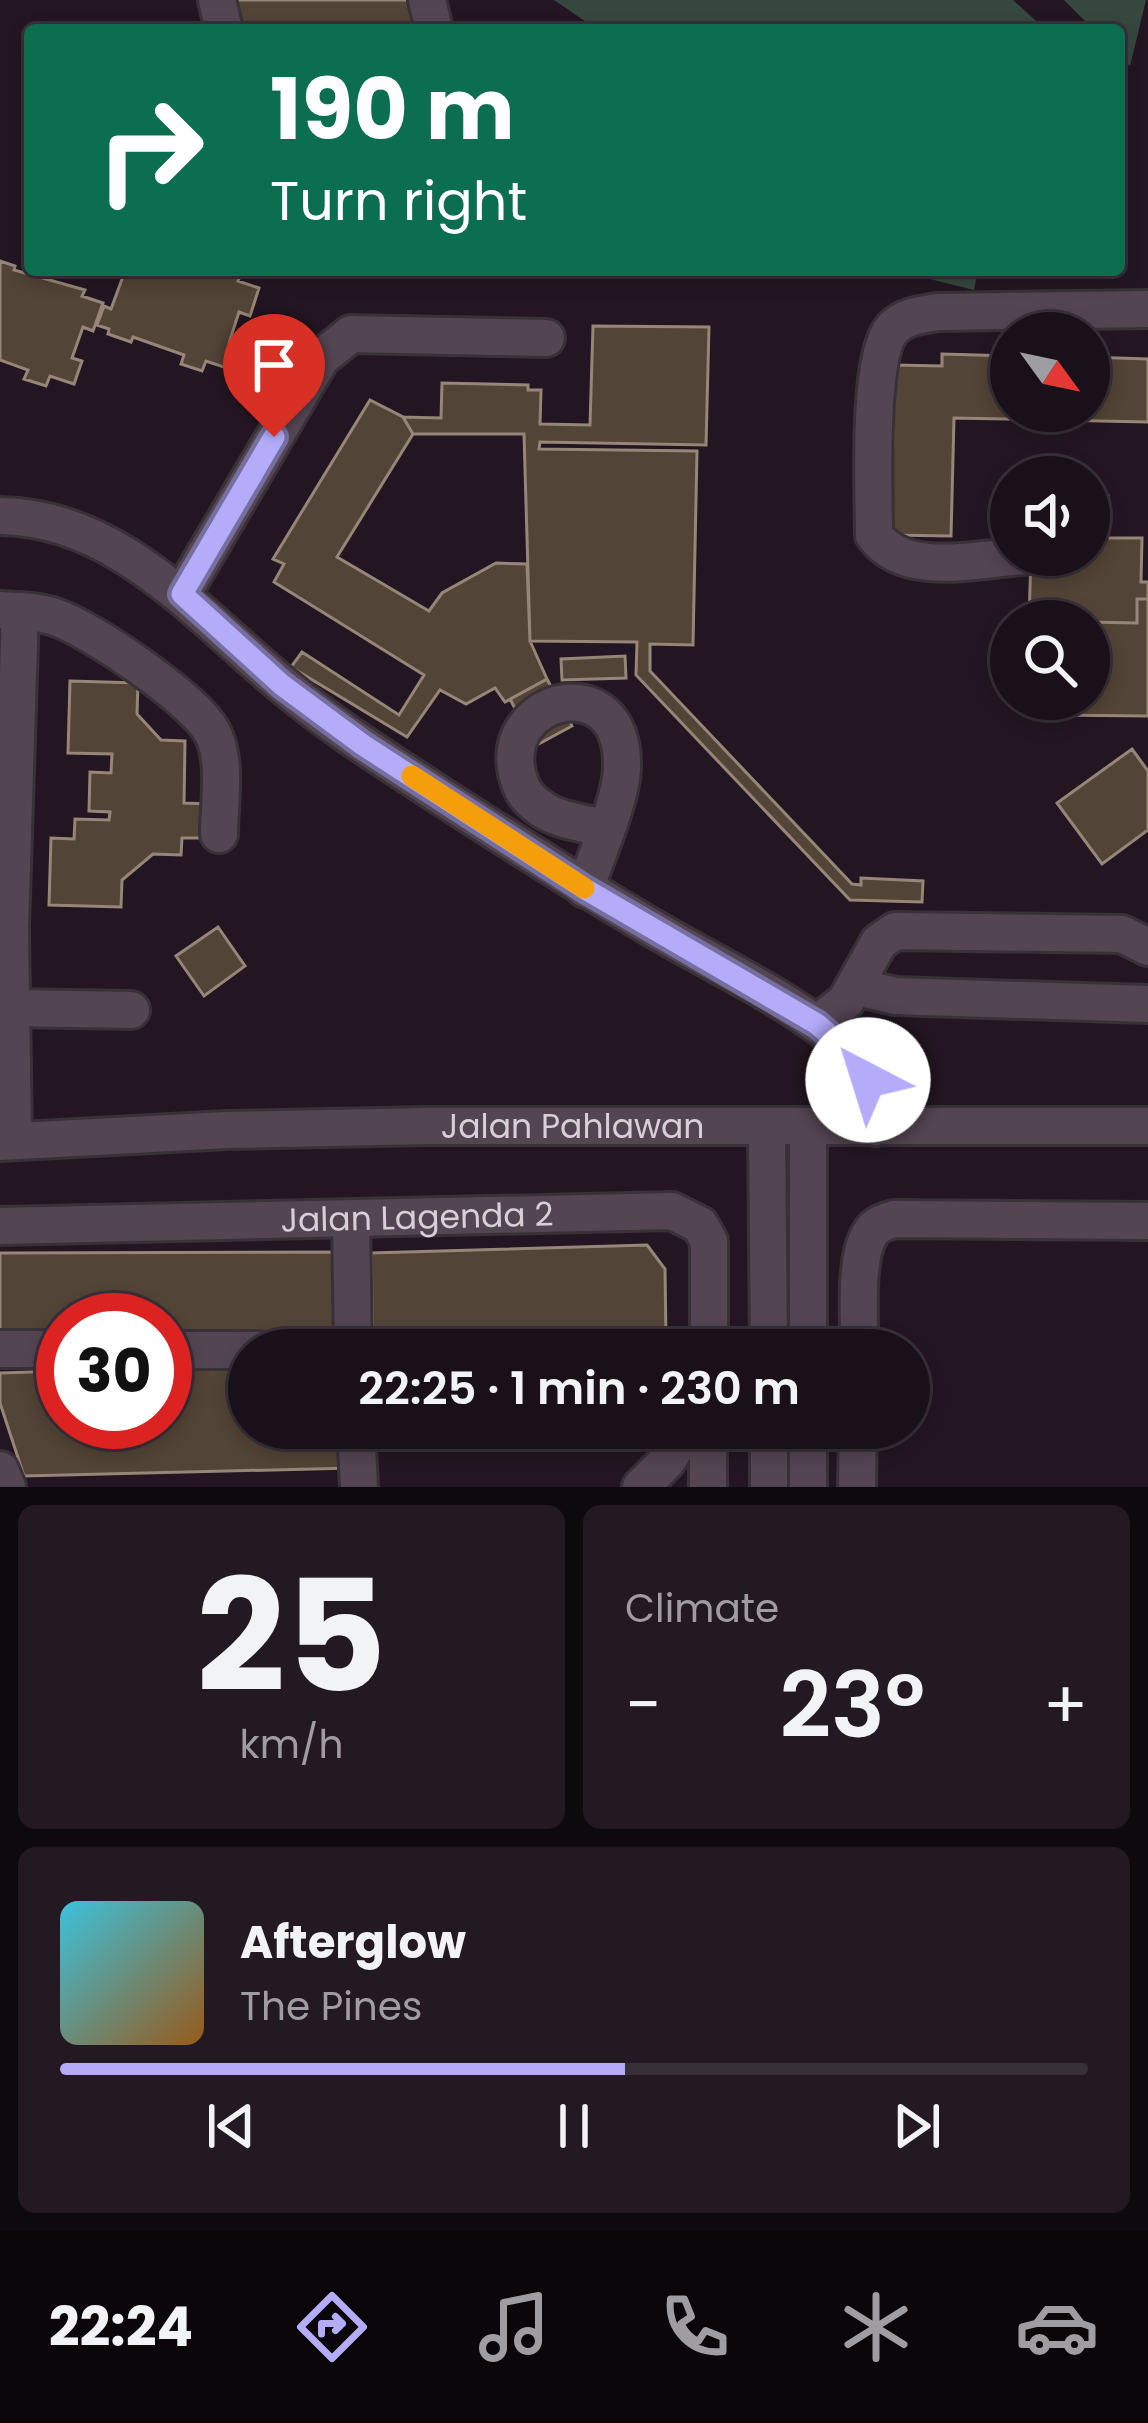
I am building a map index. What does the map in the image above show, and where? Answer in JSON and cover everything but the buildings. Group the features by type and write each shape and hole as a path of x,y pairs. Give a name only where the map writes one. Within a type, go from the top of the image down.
{"street":[{"path":"990,557 905,560 885,551 874,535 877,375 889,332 904,319 937,312 1148,309"},
{"path":"182,594 320,358 351,334 545,338"},
{"path":"0,516 44,519 71,528 182,594 315,711 585,889 817,1024 857,1059 868,1080 876,1126"},
{"path":"6,1141 11,1008 5,927 10,611 51,615 79,626 134,662 212,732 219,761 219,834"},
{"path":"585,889 604,828"},
{"path":"817,1024 846,1001 879,942 895,931 1122,934 1148,947"},
{"path":"857,987 895,996 1148,1004"},
{"path":"11,1008 131,1010"},
{"name":"Jalan Pahlawan","path":"6,1141 405,1127 1148,1126"},
{"path":"767,1127 769,1329"},
{"path":"808,1127 808,1329"},
{"name":"Jalan Lagenda 2","path":"0,1226 672,1211 700,1225 709,1240 709,1329"},
{"path":"351,1218 352,1329"},
{"path":"860,1329 864,1252 869,1234 878,1225 894,1220 1148,1222"},
{"path":"0,1349 36,1349"},
{"path":"192,1350 228,1350"},
{"path":"357,1449 359,1487"},
{"path":"641,1487 675,1449"},
{"path":"708,1449 708,1487"},
{"path":"769,1449 770,1487"},
{"path":"808,1449 808,1487"},
{"path":"857,1487 858,1449"},
{"path":"0,1470 7,1487"}],"green space":[{"path":"554,0 1013,0 1039,24 589,24"},
{"path":"1064,0 1146,0 1130,66 1125,61 1125,24 1088,24"},
{"path":"918,276 977,276 974,290"}],"slow traffic":[{"path":"412,776 584,888"}],"route":[{"path":"274,437 182,594 282,685 363,745 585,889 817,1024 857,1059 868,1080"}]}
